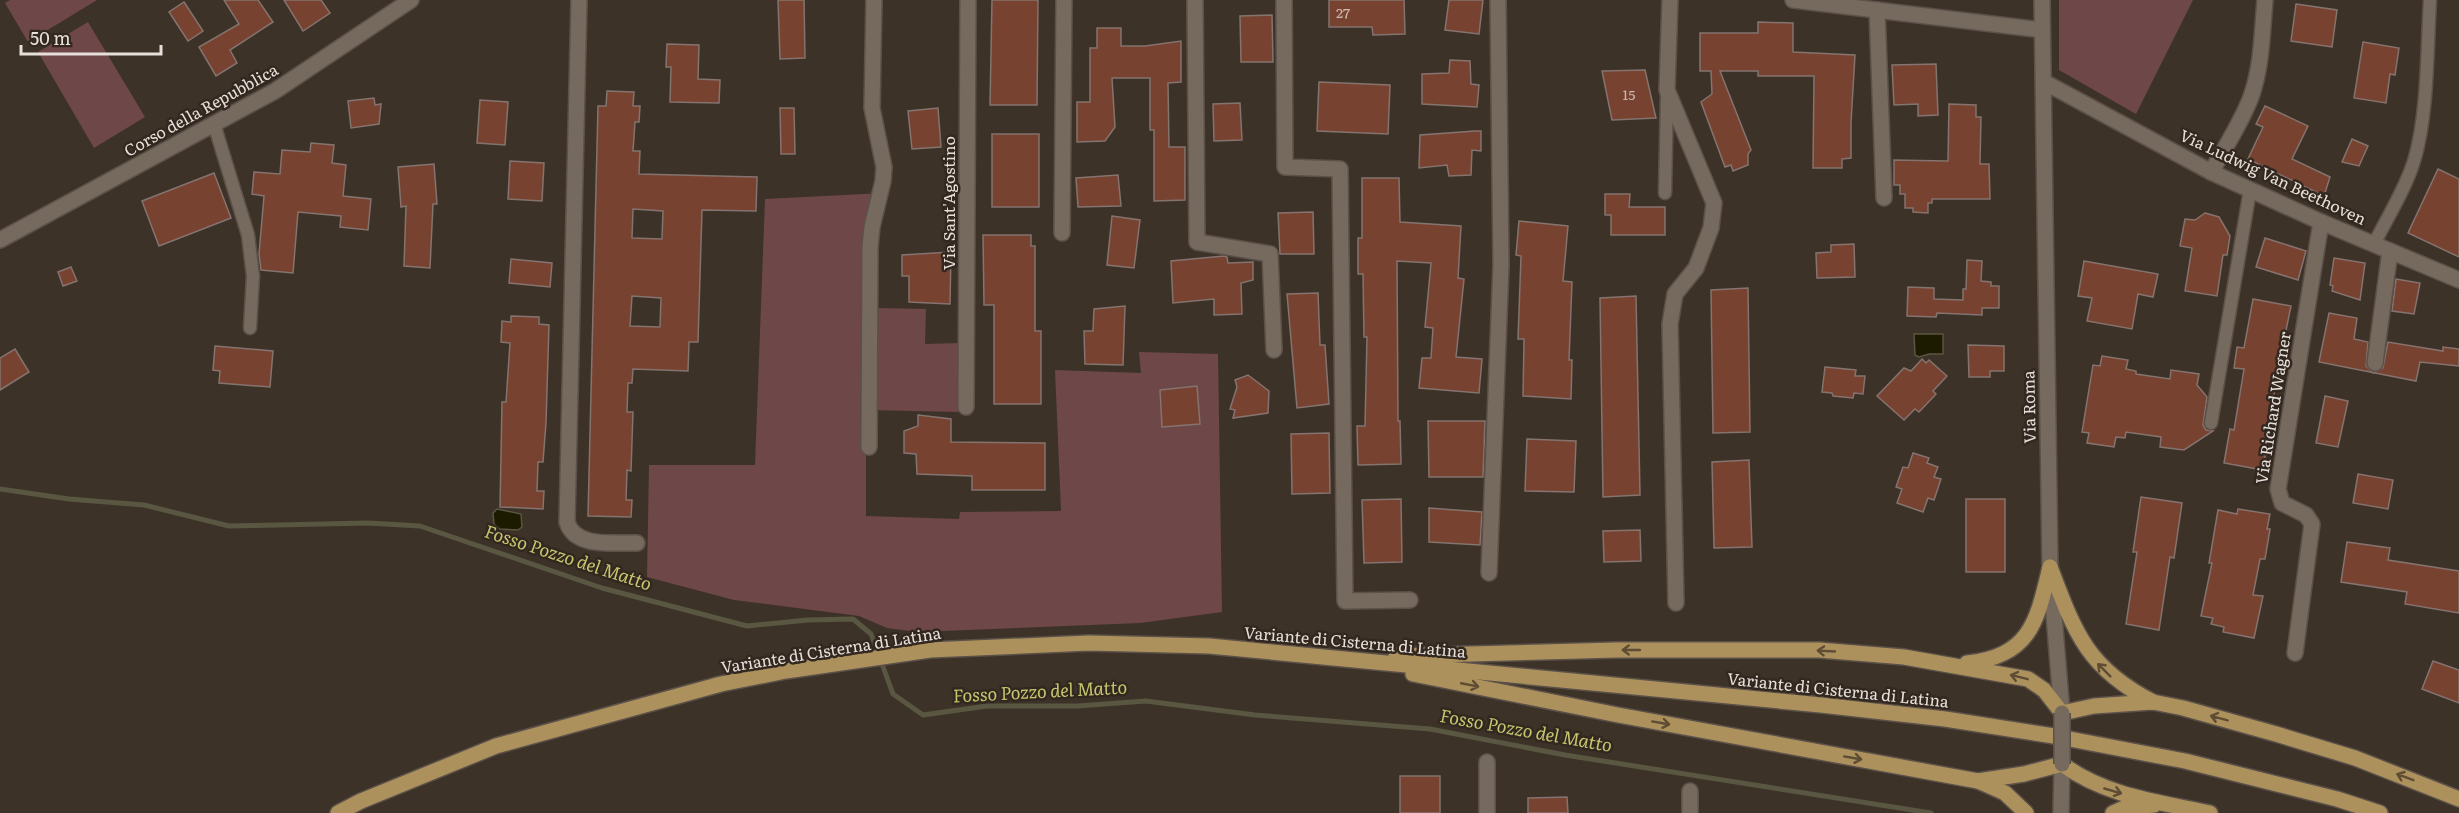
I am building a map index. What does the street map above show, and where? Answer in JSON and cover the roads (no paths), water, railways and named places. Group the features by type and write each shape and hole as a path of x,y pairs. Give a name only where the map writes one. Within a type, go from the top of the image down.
{"main road":[{"path":"1952,665 1992,659 2010,652 2023,641 2036,620 2050,567"},
{"path":"2050,567 2077,631 2097,662 2115,680 2152,702"},
{"name":"Variante di Cisterna di Latina","path":"338,813 361,801 496,746 711,686 786,671 930,650 1089,643 1209,646 1945,719 2054,736 2185,761 2337,799 2380,813"},
{"path":"1330,657 1616,650 1787,650 1897,657 2028,679 2044,690 2062,713 2094,706 2152,702 2222,718 2343,754 2459,799"},
{"path":"1330,657 1630,717 1978,781 2005,793 2026,813"},
{"path":"1978,781 2024,774 2062,764 2083,779 2105,789 2210,813"},
{"path":"2113,813 2124,808 2170,804"}],"street":[{"name":"Corso della Repubblica","path":"0,240 295,78 411,0"},
{"path":"579,0 567,522 575,536 586,540 637,543"},
{"path":"869,447 870,247 884,167 873,108 874,0"},
{"name":"Via Sant'Agostino","path":"966,407 968,0"},
{"path":"1062,233 1064,0"},
{"path":"1195,0 1197,242 1270,254 1274,350"},
{"path":"1284,0 1285,167 1340,169 1345,601 1410,600"},
{"path":"1490,573 1501,265 1498,0"},
{"path":"1670,0 1667,90 1714,203 1712,228 1696,268 1675,294 1670,324 1676,603"},
{"path":"1793,0 2042,30"},
{"name":"Via Roma","path":"2042,0 2050,567 2062,713 2061,813"},
{"path":"2211,172 2253,91 2260,60 2265,0"},
{"path":"1877,10 1884,198"},
{"name":"Via Ludwig Van Beethoven","path":"2043,82 2211,172 2321,222 2459,280"},
{"name":"Via Richard Wagner","path":"2295,653 2312,524 2306,514 2282,503 2278,489 2321,222"},
{"path":"2375,363 2390,251"},
{"path":"1486,762 1487,813"},
{"path":"1690,791 1690,813"}],"lane":[{"path":"2373,244 2409,175 2417,153 2422,127 2430,0"},
{"path":"1665,193 1667,90"},
{"path":"214,124 248,235 253,276 250,328"},
{"path":"2211,423 2250,190"}],"waterway":[{"name":"Fosso Pozzo del Matto","path":"0,489 69,499 144,505 229,526 368,523 420,526 602,588 747,626 808,620 853,619 871,634 893,694 923,715 987,706 1077,706 1146,701 1255,715 1430,729 1565,755 1931,813"}]}
